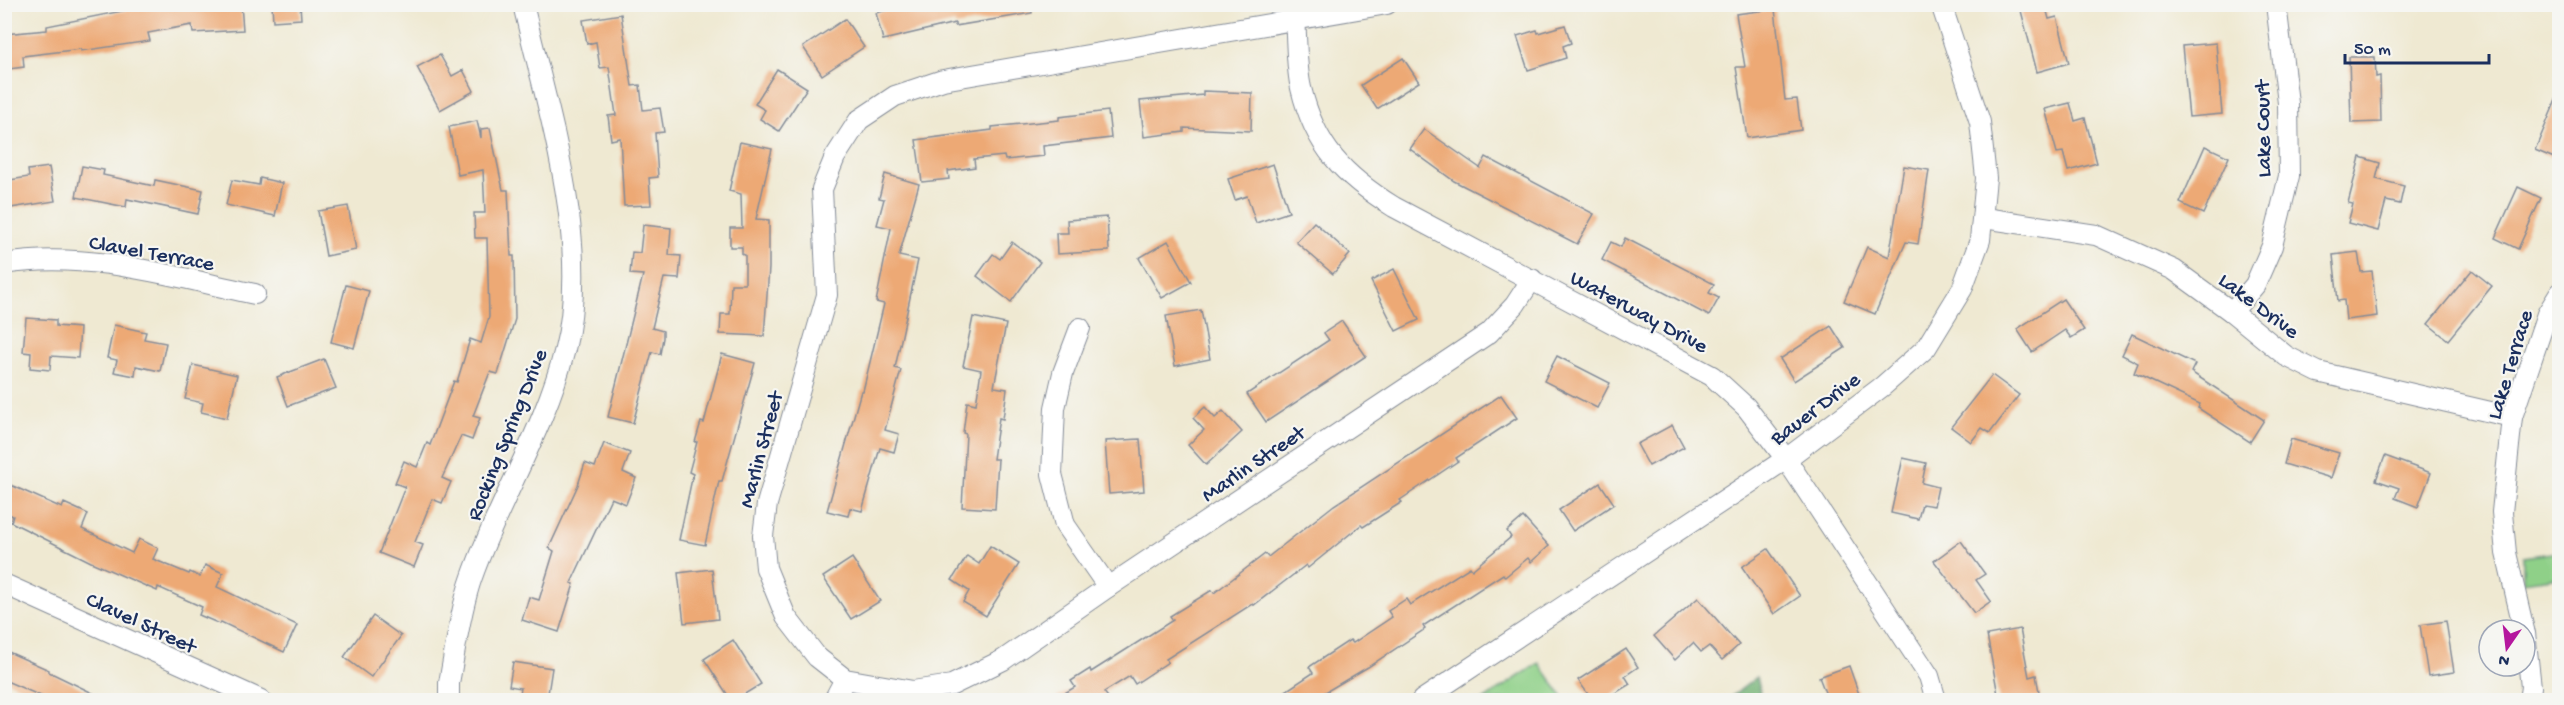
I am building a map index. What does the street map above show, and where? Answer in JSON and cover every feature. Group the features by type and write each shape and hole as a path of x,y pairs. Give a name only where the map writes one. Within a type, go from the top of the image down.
{"street":[{"name":"Rocking Spring Drive","path":"449,700 448,683 471,578 544,412 566,349 573,296 573,254 561,170 523,4"},
{"name":"Marlin Street","path":"1387,4 943,80 896,96 859,120 835,157 822,189 827,295 767,504 763,536 766,568 786,617 817,657 845,679 913,691 952,685 1003,660 1108,587 1489,333 1515,305 1532,279"},
{"name":"Bauer Drive","path":"1422,700 1786,459 1883,386 1926,348 1962,289 1980,240 1984,218 1986,178 1980,122 1941,4"},
{"name":"Lake Court","path":"2232,312 2254,285 2272,246 2289,176 2288,103 2276,4"},
{"name":"Waterway Drive","path":"1295,19 1300,86 1311,122 1338,165 1363,188 1394,207 1712,376 1746,407 1786,459 1929,676 1936,700"},
{"name":"Lake Drive","path":"1984,218 2096,235 2174,270 2232,312 2286,356 2318,372 2512,417"},
{"name":"Clavel Terrace","path":"4,264 26,260 99,262 255,294"},
{"name":"Lake Terrace","path":"2522,618 2506,553 2502,512 2512,417 2547,314 2559,293"},
{"path":"1080,328 1063,373 1055,408 1052,474 1065,525 1108,587"},
{"name":"Clavel Street","path":"4,584 261,700"},
{"name":"Lake Terrace","path":"2529,700 2530,678"},
{"path":"834,700 845,679"}],"green space":[{"path":"2559,552 2559,577 2523,582 2523,557"},
{"path":"1539,663 1565,700 1483,700"},
{"path":"1757,677 1762,700 1727,700"}],"building":[{"path":"157,4 241,4 243,30 193,33 192,25 148,33 150,41 81,51 81,49 23,56 24,67 9,69 8,58 4,59 4,34 47,30 47,26"},
{"path":"272,4 300,4 301,19 273,21"},
{"path":"909,4 1031,4 1032,13 955,26 955,23 883,40 876,13"},
{"path":"2028,4 2045,4 2049,19 2057,17 2069,63 2037,72 2020,7"},
{"path":"1775,9 1785,100 1797,99 1801,130 1747,138 1736,67 1745,67 1736,14"},
{"path":"621,14 632,86 640,85 643,110 660,108 664,132 655,133 658,177 649,178 651,205 624,206 620,138 611,140 608,116 616,115 609,67 600,68 596,42 587,44 583,20"},
{"path":"845,19 864,47 822,75 803,47"},
{"path":"1565,25 1571,43 1563,46 1566,58 1528,70 1517,36"},
{"path":"2216,43 2222,114 2189,117 2182,46"},
{"path":"440,55 452,76 463,70 474,91 440,110 417,67"},
{"path":"2349,57 2375,57 2376,77 2380,76 2381,122 2351,123"},
{"path":"1403,58 1419,82 1377,109 1361,85"},
{"path":"777,69 807,88 779,131 760,119 765,110 755,104"},
{"path":"1203,91 1252,93 1251,131 1184,128 1184,132 1144,137 1140,101 1203,95"},
{"path":"2559,93 2559,160 2535,150"},
{"path":"2070,103 2075,121 2085,118 2097,163 2068,171 2063,152 2057,153 2045,109"},
{"path":"1108,111 1111,138 1043,146 1044,156 1005,160 1004,156 974,159 975,167 948,171 949,179 922,182 916,140"},
{"path":"477,121 481,138 481,129 490,128 503,190 508,190 511,256 514,256 515,319 498,374 490,372 473,416 480,418 472,440 461,436 442,478 451,482 442,503 432,499 415,542 423,545 414,567 379,553 405,487 395,483 404,461 417,467 427,443 430,445 454,381 457,382 470,339 481,343 489,317 487,238 475,238 474,213 485,213 483,170 458,175 449,127"},
{"path":"1424,129 1480,168 1486,157 1594,214 1577,244 1454,181 1410,149"},
{"path":"740,142 772,149 756,219 769,220 769,268 764,336 720,334 721,314 730,314 731,284 745,284 745,255 742,254 742,247 730,247 730,228 742,228 741,194 729,191"},
{"path":"2205,146 2229,157 2203,214 2180,203"},
{"path":"2360,157 2380,163 2376,179 2404,186 2400,204 2386,201 2378,231 2348,223 2353,204 2348,203"},
{"path":"1273,164 1289,212 1256,223 1247,196 1235,200 1228,179"},
{"path":"82,166 104,170 103,175 154,186 155,180 203,190 198,214 127,199 126,207 76,197"},
{"path":"1904,166 1929,170 1918,244 1906,242 1875,314 1844,301 1867,247 1889,257"},
{"path":"49,167 55,201 4,209 4,181 29,177 28,170"},
{"path":"885,174 919,184 899,256 918,260 895,368 901,370 885,430 899,434 894,452 880,448 862,511 850,508 848,516 827,511 861,391 863,391 884,304 876,302 891,228 877,225 884,199 879,198"},
{"path":"260,178 282,183 275,216 226,205 232,180 259,185"},
{"path":"2518,187 2541,198 2518,249 2495,238"},
{"path":"348,206 356,250 326,256 318,211"},
{"path":"1107,217 1109,251 1057,254 1056,233 1068,233 1067,220"},
{"path":"1314,222 1350,254 1333,274 1296,242"},
{"path":"643,225 671,228 669,255 681,256 679,279 664,278 652,328 663,331 660,354 652,352 633,423 608,417 643,275 630,274 632,252 640,253"},
{"path":"1625,238 1714,284 1709,293 1719,298 1709,316 1602,260 1611,242 1621,247"},
{"path":"1168,241 1191,282 1162,298 1139,258"},
{"path":"1012,242 1040,262 1011,302 977,276 993,254 1000,259"},
{"path":"2358,252 2361,272 2372,271 2377,316 2346,320 2344,300 2338,301 2333,255"},
{"path":"1394,269 1419,320 1396,331 1371,281"},
{"path":"2472,270 2492,286 2448,340 2428,324"},
{"path":"346,285 369,291 354,348 331,342"},
{"path":"2063,299 2084,330 2071,338 2065,330 2032,352 2017,329"},
{"path":"1201,310 1210,359 1175,366 1166,316"},
{"path":"973,317 1006,324 994,387 1007,389 1003,419 999,418 993,459 998,459 995,509 962,507 966,434 963,433 967,402 976,404 981,370 963,366"},
{"path":"26,318 56,320 56,326 80,328 78,358 51,356 50,370 30,368 31,353 23,352"},
{"path":"1342,321 1366,356 1266,422 1247,394 1329,340 1324,333"},
{"path":"114,325 146,332 144,339 166,343 160,371 136,366 135,376 114,372 117,360 107,358"},
{"path":"1831,326 1845,348 1794,381 1780,359"},
{"path":"2132,334 2195,364 2191,372 2264,420 2250,442 2198,408 2200,404 2134,373 2138,363 2122,355"},
{"path":"722,354 755,363 722,481 719,481 705,545 679,540 693,474 689,472 697,442 695,442 701,422 704,423"},
{"path":"1557,356 1610,383 1597,408 1544,381"},
{"path":"324,359 336,388 288,406 277,377"},
{"path":"193,365 237,375 227,418 201,412 203,403 185,399"},
{"path":"1992,375 2019,395 1990,433 1982,428 1971,442 1951,427"},
{"path":"1501,395 1517,418 1456,458 1458,461 1400,500 1402,502 1363,527 1361,525 1308,568 1306,565 1254,605 1252,604 1166,659 1168,662 1135,684 1130,676 1104,692 1110,700 1053,700 1075,687 1071,681 1090,669 1091,672 1173,620 1170,616 1212,590 1214,593 1265,554 1268,557 1334,505"},
{"path":"1205,407 1215,418 1223,411 1242,432 1206,465 1188,445 1204,430 1193,418"},
{"path":"1672,425 1684,447 1649,466 1637,444"},
{"path":"1140,439 1144,491 1109,494 1105,441"},
{"path":"2291,439 2339,453 2331,478 2284,464"},
{"path":"604,443 630,453 623,472 636,478 626,504 611,498 571,583 574,584 559,632 522,620 529,597 539,600 554,551 549,548 578,485 585,463 595,467"},
{"path":"2385,456 2431,473 2418,507 2395,498 2399,488 2376,480"},
{"path":"1903,458 1926,463 1922,483 1938,487 1934,506 1922,504 1918,519 1891,513"},
{"path":"4,482 62,508 64,503 88,514 82,529 132,553 139,539 158,548 153,559 189,574 190,572 200,577 205,565 223,573 217,587 297,625 284,652 221,622 220,624 199,615 202,607 158,587 157,591 91,562 11,522 13,516 4,512"},
{"path":"1600,483 1614,504 1573,531 1559,510"},
{"path":"1523,517 1549,546 1531,562 1528,558 1505,577 1503,574 1423,626 1425,629 1368,667 1312,700 1272,700 1313,673 1309,667 1350,640 1353,643 1392,617 1388,611 1406,599 1410,605 1470,567 1472,570 1511,537 1507,531"},
{"path":"1961,541 1985,574 1976,580 1991,601 1974,613 1934,561"},
{"path":"990,546 1019,564 986,616 963,602 969,591 952,580 967,556 979,564"},
{"path":"1768,549 1800,596 1774,614 1742,567"},
{"path":"852,558 880,601 851,619 823,577"},
{"path":"712,569 718,619 684,623 678,573"},
{"path":"1698,598 1739,645 1722,660 1709,646 1701,652 1693,643 1675,660 1654,636"},
{"path":"373,616 401,636 371,677 344,657"},
{"path":"2446,621 2454,672 2428,676 2420,625"},
{"path":"2020,629 2029,677 2036,675 2040,697 1999,700 1987,635"},
{"path":"733,640 761,684 735,700 731,700 704,659"},
{"path":"1626,649 1638,667 1625,676 1630,684 1604,700 1592,700 1578,680"},
{"path":"4,650 107,700 50,700 4,680"},
{"path":"513,662 552,668 547,700 519,700 521,688 509,686"},
{"path":"1849,666 1861,700 1828,700 1819,677"}]}
